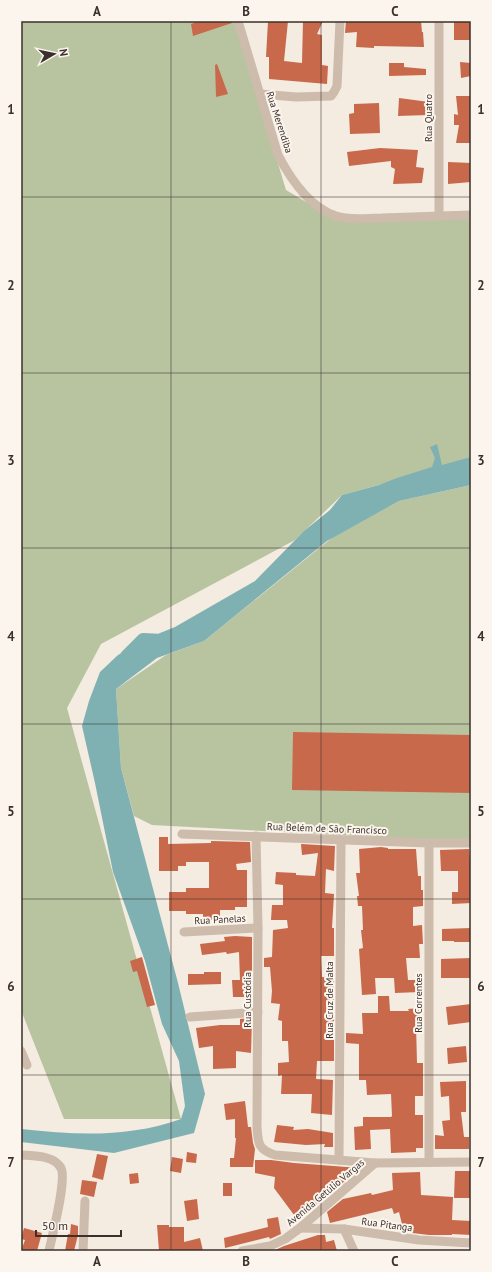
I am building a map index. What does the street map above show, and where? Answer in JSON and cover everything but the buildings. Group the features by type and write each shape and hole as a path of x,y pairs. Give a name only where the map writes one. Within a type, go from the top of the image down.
{"street":[{"name":"Rua Merendiba","path":"238,21 278,154 286,170 307,196 322,209 337,217 349,218 471,215"},
{"path":"260,94 296,97 331,96 337,86 340,21"},
{"name":"Rua Quatro","path":"439,21 439,216"},
{"name":"Rua Belém de São Francisco","path":"182,834 429,843 471,843"},
{"name":"Rua Custódia","path":"256,836 258,928 258,1140 264,1151 275,1156"},
{"name":"Rua Cruz de Malta","path":"339,1160 341,840"},
{"name":"Rua Correntes","path":"429,843 429,1162"},
{"name":"Rua Panelas","path":"184,932 258,928"},
{"path":"190,1017 258,1012"},
{"path":"21,1051 27,1064"},
{"path":"21,1155 42,1157 53,1160 61,1168 63,1181 49,1251"},
{"name":"Avenida Getúlio Vargas","path":"275,1156 375,1163 471,1162"},
{"name":"Avenida Getúlio Vargas","path":"242,1251 270,1246 285,1239 300,1228 375,1163"},
{"path":"83,1251 85,1200"},
{"name":"Rua Pitanga","path":"300,1228 344,1229 419,1240 471,1243"},
{"path":"344,1229 354,1251"}],"green space":[{"path":"21,21 235,21 286,190 338,221 471,216 471,460 342,495 295,540 101,644 67,708 181,1119 64,1119 21,1010"},
{"path":"471,485 471,842 152,825 134,816 121,768 116,689 166,655 204,641 333,537 399,501"}],"water":[{"path":"437,444 442,465 471,457 471,485 399,501 327,541 204,641 157,658 116,689 121,768 178,983 205,1094 194,1133 114,1153 21,1142 21,1129 62,1133 102,1133 121,1132 161,1125 181,1119 185,1106 179,1061 162,1024 145,961 113,872 82,726 89,701 100,672 118,655 160,633 175,627 255,581 304,531 330,510 342,495 379,485 432,467 435,458 430,447"}],"waterway":[{"path":"126,656 143,639 163,640"}]}
